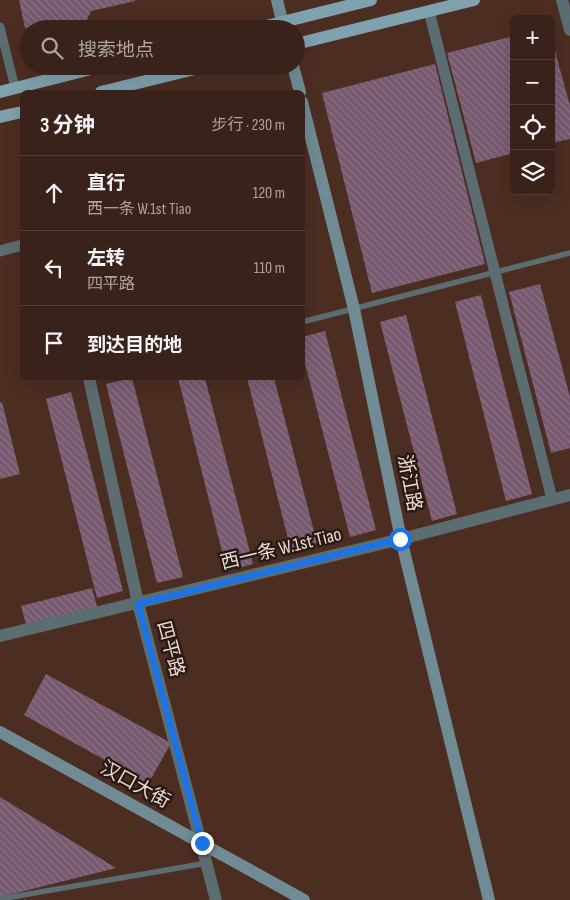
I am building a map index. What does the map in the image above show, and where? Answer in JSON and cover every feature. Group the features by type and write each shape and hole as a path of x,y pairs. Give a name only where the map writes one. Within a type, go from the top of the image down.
{"main road":[{"path":"277,0 282,20"},
{"path":"301,20 371,0"},
{"path":"305,42 474,0"},
{"path":"0,92 67,75"},
{"path":"109,90 170,75"},
{"path":"295,75 299,90"},
{"path":"0,117 20,112"},
{"name":"浙江路","path":"305,114 354,309 400,539 489,900"},
{"name":"汉口大街","path":"0,732 304,900"}],"street":[{"path":"562,0 570,30"},
{"path":"429,11 552,499"},
{"path":"0,27 15,88"},
{"path":"0,251 20,246"},
{"name":"四平路","path":"88,380 138,604 216,900"},
{"name":"西一条 W.1st Tiao","path":"0,636 138,604 570,495"}],"lane":[{"path":"305,321 570,254"},
{"path":"0,899 207,863"}],"building":[{"path":"19,0 135,0 91,11 87,20 23,20"},
{"path":"510,37 510,154 476,163 447,53"},
{"path":"555,51 570,106 570,139 555,142"},
{"path":"435,64 485,264 372,293 322,93"},
{"path":"540,284 570,397 570,448 551,453 509,292"},
{"path":"481,295 532,494 506,501 455,302"},
{"path":"406,315 457,514 432,521 380,322"},
{"path":"325,331 376,530 350,537 305,364 305,336"},
{"path":"133,380 183,577 157,583 106,384"},
{"path":"179,380 206,380 253,564 227,571"},
{"path":"248,380 275,380 317,543 291,550"},
{"path":"71,392 123,591 97,598 46,399"},
{"path":"2,402 20,474 0,479 0,403"},
{"path":"92,588 98,610 27,628 21,606"},
{"path":"46,674 171,743 148,784 24,715"},
{"path":"0,797 116,868 0,897"}],"route":[{"path":"202,843 138,604 400,539"}]}
